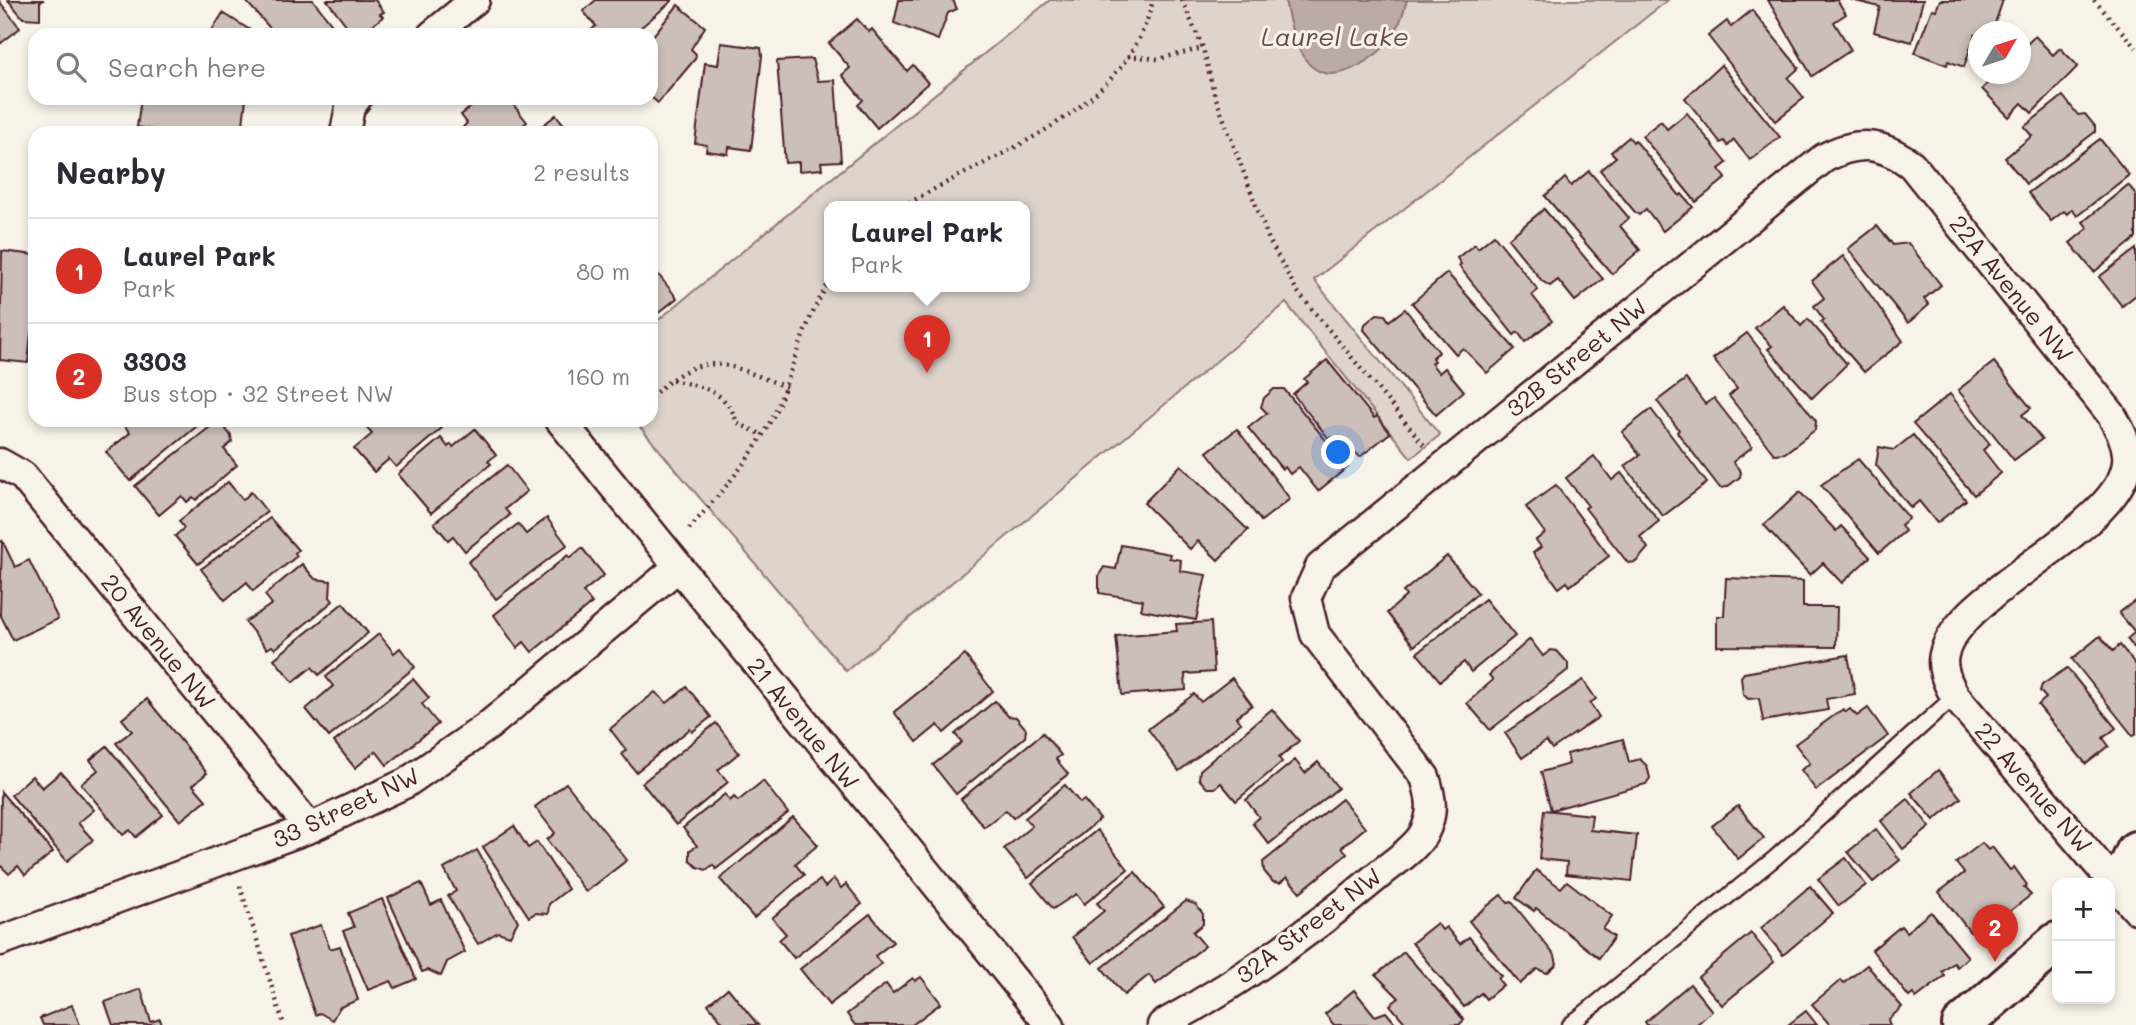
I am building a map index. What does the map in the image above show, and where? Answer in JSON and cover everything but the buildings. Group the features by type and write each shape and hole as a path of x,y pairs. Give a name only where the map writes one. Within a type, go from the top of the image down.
{"street":[{"path":"441,28 475,0"},
{"path":"345,126 353,105"},
{"name":"22A Avenue NW","path":"1870,145 1893,151 1912,166 2111,414 2122,432 2128,455 2118,489 2107,503 1964,621 1948,644 1943,661"},
{"name":"32B Street NW","path":"1434,805 1425,777 1413,758 1315,634 1306,598 1311,581 1329,558 1824,158 1842,148 1870,145"},
{"name":"21 Avenue NW","path":"566,427 1050,1025"},
{"name":"20 Avenue NW","path":"0,463 23,476 310,828"},
{"name":"33 Street NW","path":"0,941 84,908 232,859 310,828 363,806 436,765 488,726 672,560"},
{"name":"22 Avenue NW","path":"1943,661 1947,683 1955,696 2125,893"},
{"name":"32A Street NW","path":"1162,1025 1262,965 1357,893 1423,835 1434,805"},
{"path":"2125,893 2136,851"},
{"path":"1962,1025 2052,946"}],"lane":[{"path":"1570,1025 1775,858 1955,696"}],"path":[{"path":"914,201 1070,115 1109,83 1149,18 1153,0"},
{"path":"1182,0 1202,48 1214,93 1269,240 1297,291 1442,467"},
{"path":"2094,0 2136,48"},
{"path":"1128,56 1158,59 1202,48"},
{"path":"672,560 763,435 786,387 789,368 824,290"},
{"path":"658,391 694,364 721,365 786,387"},
{"path":"671,379 721,397 730,403 737,423 763,435"},
{"path":"232,859 284,1025"}],"shaded area":[{"path":"1050,0 1668,0 1314,280 1440,435 1411,458 1286,303 846,671 640,427 658,427 658,320"}],"water":[{"name":"Laurel Lake","path":"1285,0 1407,0 1396,31 1378,53 1358,66 1340,73 1326,73 1314,68 1297,46"}],"place":[{"name":"Laurel Park","path":"927,373"},
{"name":"3303","path":"1995,962"}]}
